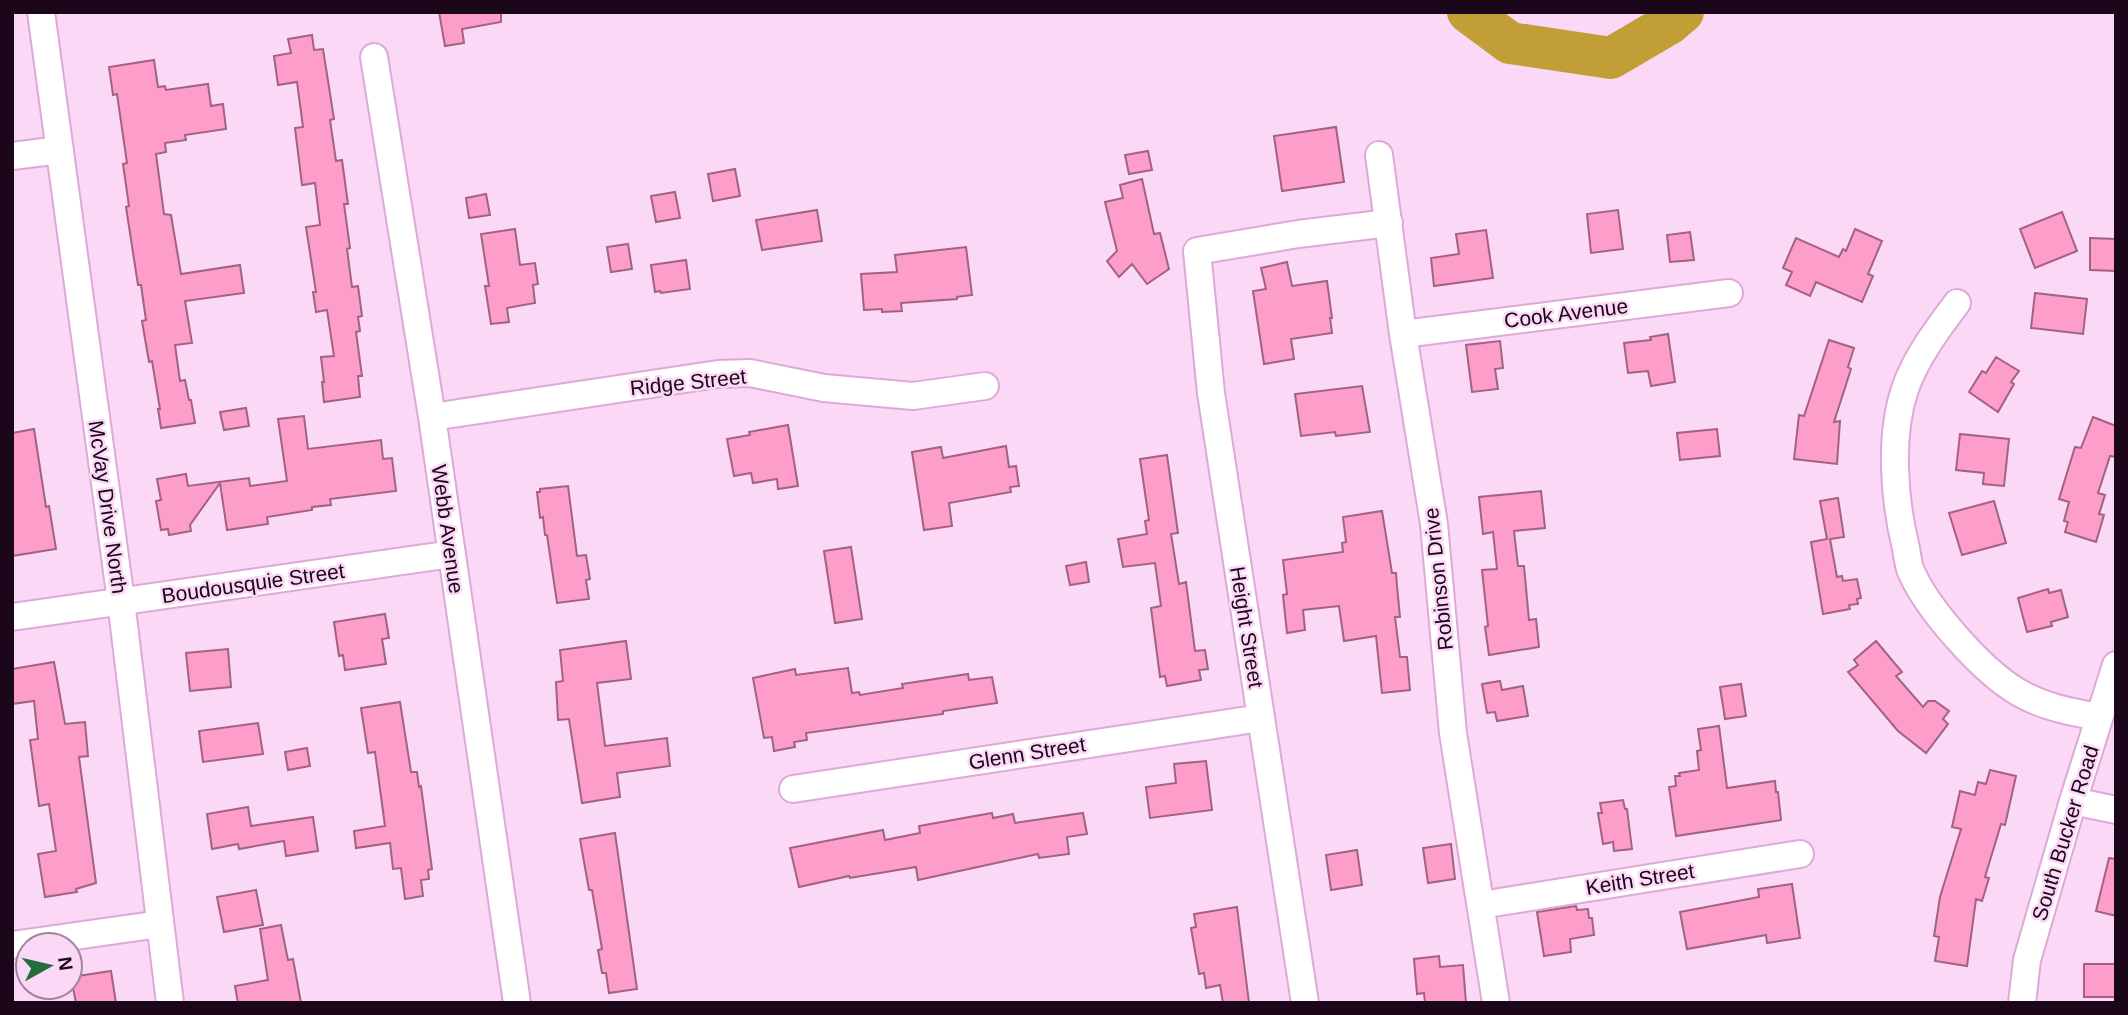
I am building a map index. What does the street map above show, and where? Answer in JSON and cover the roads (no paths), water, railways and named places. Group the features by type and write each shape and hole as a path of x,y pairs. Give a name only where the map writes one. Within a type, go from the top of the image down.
{"street":[{"name":"McVay Drive North","path":"41,12 121,601 170,1003"},
{"name":"Webb Avenue","path":"374,57 432,417 517,1003"},
{"path":"12,156 60,150"},
{"name":"Robinson Drive","path":"1379,155 1403,334 1434,524 1453,733 1496,1003"},
{"name":"Height Street","path":"1305,1003 1211,393 1197,251 1298,234 1389,223"},
{"name":"Cook Avenue","path":"1403,334 1729,293"},
{"path":"1957,303 1933,334 1905,389 1895,438 1898,517 1910,569 1936,613 1984,667 2018,692 2054,708 2099,718"},
{"name":"Ridge Street","path":"432,417 718,374 750,373 824,388 913,396 985,386"},
{"name":"Boudousquie Street","path":"12,617 452,554"},
{"name":"South Bucker Road","path":"2022,1003 2027,960 2116,665"},
{"name":"Glenn Street","path":"793,789 1261,718"},
{"path":"2073,801 2116,810"},
{"name":"Keith Street","path":"1481,905 1800,854"},
{"path":"12,945 160,924"}],"waterway":[{"path":"1468,12 1510,43 1611,58 1669,24 1683,12"}]}
